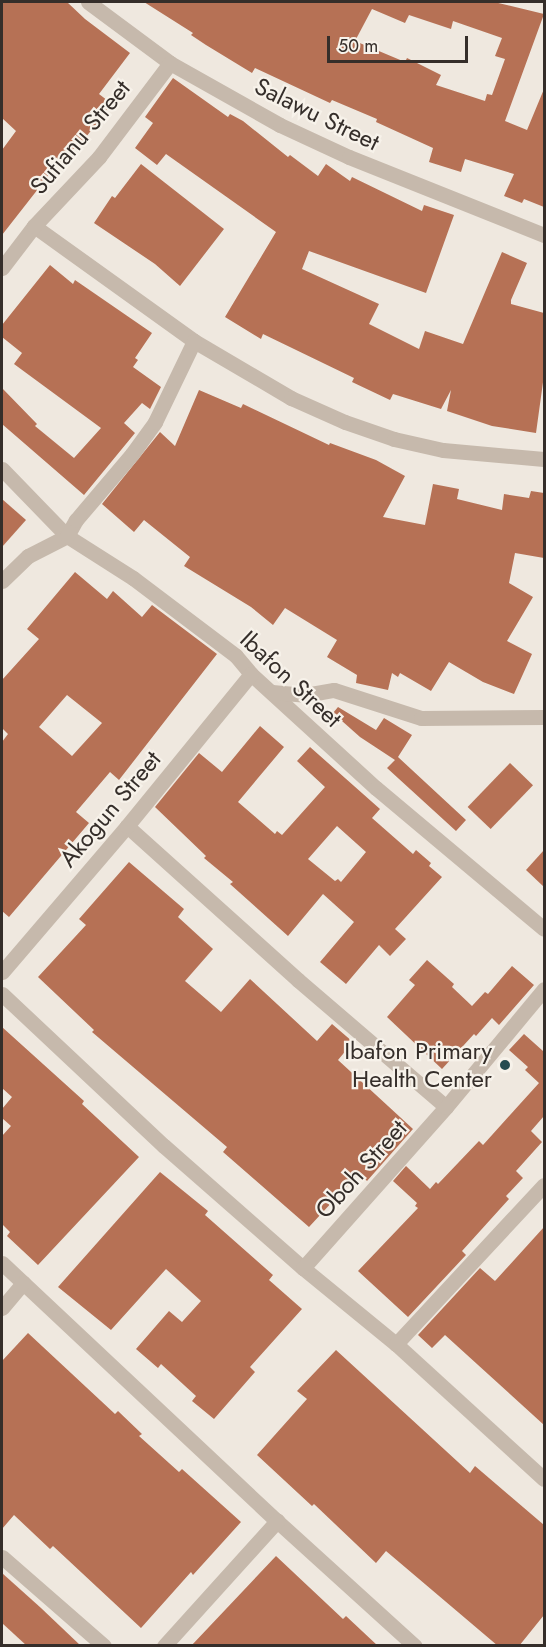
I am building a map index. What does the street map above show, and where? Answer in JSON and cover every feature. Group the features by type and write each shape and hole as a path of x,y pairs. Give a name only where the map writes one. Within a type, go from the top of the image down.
{"street":[{"name":"Salawu Street","path":"88,2 170,63 280,125 349,157 544,236"},
{"name":"Sufianu Street","path":"2,268 34,226 99,157 170,63"},
{"path":"34,226 194,342 291,398 345,422 394,439 443,450 544,459"},
{"path":"2,581 28,556 67,536 76,520 132,454 155,422 194,342"},
{"name":"Ibafon Street","path":"2,469 67,536 133,578 236,656 251,674 376,788 544,929"},
{"name":"Akogun Street","path":"2,972 127,826 251,674"},
{"path":"272,692 305,695 334,690 421,718 544,717"},
{"path":"127,826 298,980 446,1107"},
{"name":"Oboh Street","path":"303,1268 446,1107 544,989"},
{"path":"2,994 164,1146 303,1268 396,1344 544,1479"},
{"path":"396,1344 544,1186"},
{"path":"2,1263 277,1521 415,1646"},
{"path":"2,1308 23,1283"},
{"path":"164,1646 277,1521"},
{"path":"2,1557 104,1646"}],"building":[{"path":"2,2 67,2 85,19 130,53 99,94 112,104 86,137 56,166 2,235 2,150 16,131 2,118"},
{"path":"144,2 494,2 544,14 505,121 527,130 544,89 544,207 524,199 522,203 504,196 514,174 465,159 461,172 429,162 433,148 376,122 377,119 332,100 330,103 255,68 252,73 191,35 193,33","holes":["372,9 405,23 409,15 451,29 453,21 502,38 495,56 505,59 492,95 487,94 485,101 436,85 441,75 407,58 405,62 355,41"]},
{"path":"173,78 228,117 230,114 243,121 288,157 290,155 318,176 326,164 350,181 352,177 422,211 424,205 454,215 426,293 309,251 302,269 379,304 369,324 419,349 425,331 463,344 502,252 527,263 511,304 544,313 544,375 536,433 492,426 447,411 451,390 441,409 393,394 390,400 352,382 354,378 263,334 261,339 225,317 276,232 166,154 157,165 135,148 153,123 145,117"},
{"path":"141,164 224,229 180,286 155,264 94,223 112,196 115,198"},
{"path":"50,265 73,284 75,280 152,333 135,358 138,360 133,367 161,387 150,409 142,403 124,423 135,433 84,495 2,424 2,388 37,424 35,426 74,458 101,428 14,364 22,353 2,337 2,325"},
{"path":"199,390 241,408 243,404 329,445 330,443 376,460 405,476 383,517 425,525 433,484 459,489 457,499 502,510 504,494 529,498 531,491 544,493 544,558 515,553 509,583 533,597 507,641 532,654 514,694 483,682 449,662 431,691 400,673 398,677 392,673 388,690 356,683 357,675 327,657 337,640 285,608 273,625 251,607 184,566 190,557 144,520 134,532 102,504 160,432 175,446"},
{"path":"2,499 26,520 2,547"},
{"path":"75,572 107,599 113,591 142,617 152,605 217,654 119,780 110,772 76,812 89,823 9,917 2,911 2,742 8,734 2,728 2,680 39,639 27,629","holes":["67,695 102,723 72,756 39,727"]},
{"path":"338,707 376,730 384,718 412,735 398,757 466,820 456,831 387,768 395,760 360,737 333,713"},
{"path":"260,726 284,747 238,802 275,834 277,831 282,835 325,787 297,761 310,747 380,809 372,818 413,854 416,850 431,863 429,866 442,877 395,929 406,939 390,956 379,945 346,984 320,962 354,922 323,894 288,936 230,884 233,882 204,858 206,856 155,807 199,753 222,772","holes":["337,826 366,852 341,882 338,879 335,881 308,859"]},
{"path":"510,763 533,785 491,829 468,807"},
{"path":"544,850 544,887 526,870"},
{"path":"129,862 184,909 178,917 213,949 185,981 221,1012 250,979 317,1041 332,1024 353,1042 338,1060 413,1129 367,1181 359,1173 309,1227 223,1152 227,1147 92,1032 94,1030 38,977 86,925 79,919"},
{"path":"427,960 454,984 452,987 472,1006 485,992 488,994 512,966 534,985 499,1025 492,1018 442,1069 387,1017 415,985 409,980"},
{"path":"2,1027 84,1101 82,1104 139,1157 38,1265 7,1236 10,1232 2,1224 2,1136 11,1126 2,1118 2,1109 12,1097 2,1088"},
{"path":"524,1034 543,1051 544,1049 544,1116 531,1131 542,1142 516,1171 523,1178 506,1196 509,1199 462,1251 466,1255 408,1317 358,1271 418,1208 415,1206 417,1203 393,1181 406,1166 430,1189 436,1182 438,1184 479,1141 483,1145 539,1083 525,1070 528,1067 509,1050"},
{"path":"160,1172 208,1211 205,1215 273,1275 269,1280 302,1309 250,1367 255,1372 214,1419 192,1401 196,1396 161,1364 158,1368 136,1349 169,1311 182,1322 201,1301 166,1269 111,1330 58,1287"},
{"path":"544,1227 544,1425 445,1335 432,1348 418,1335 480,1268 495,1281"},
{"path":"28,1333 115,1414 118,1411 142,1434 139,1436 179,1472 182,1469 241,1522 193,1575 191,1572 141,1628 53,1546 50,1549 14,1515 2,1529 2,1361"},
{"path":"336,1350 470,1473 475,1466 544,1525 544,1615 519,1646 498,1646 386,1551 376,1563 314,1504 312,1506 257,1455 307,1399 297,1391"},
{"path":"276,1556 343,1619 346,1616 378,1646 191,1646"},
{"path":"2,1573 81,1646 27,1646 2,1623"}],"place":[{"name":"Ibafon Primary Health Center","path":"505,1065"}]}
